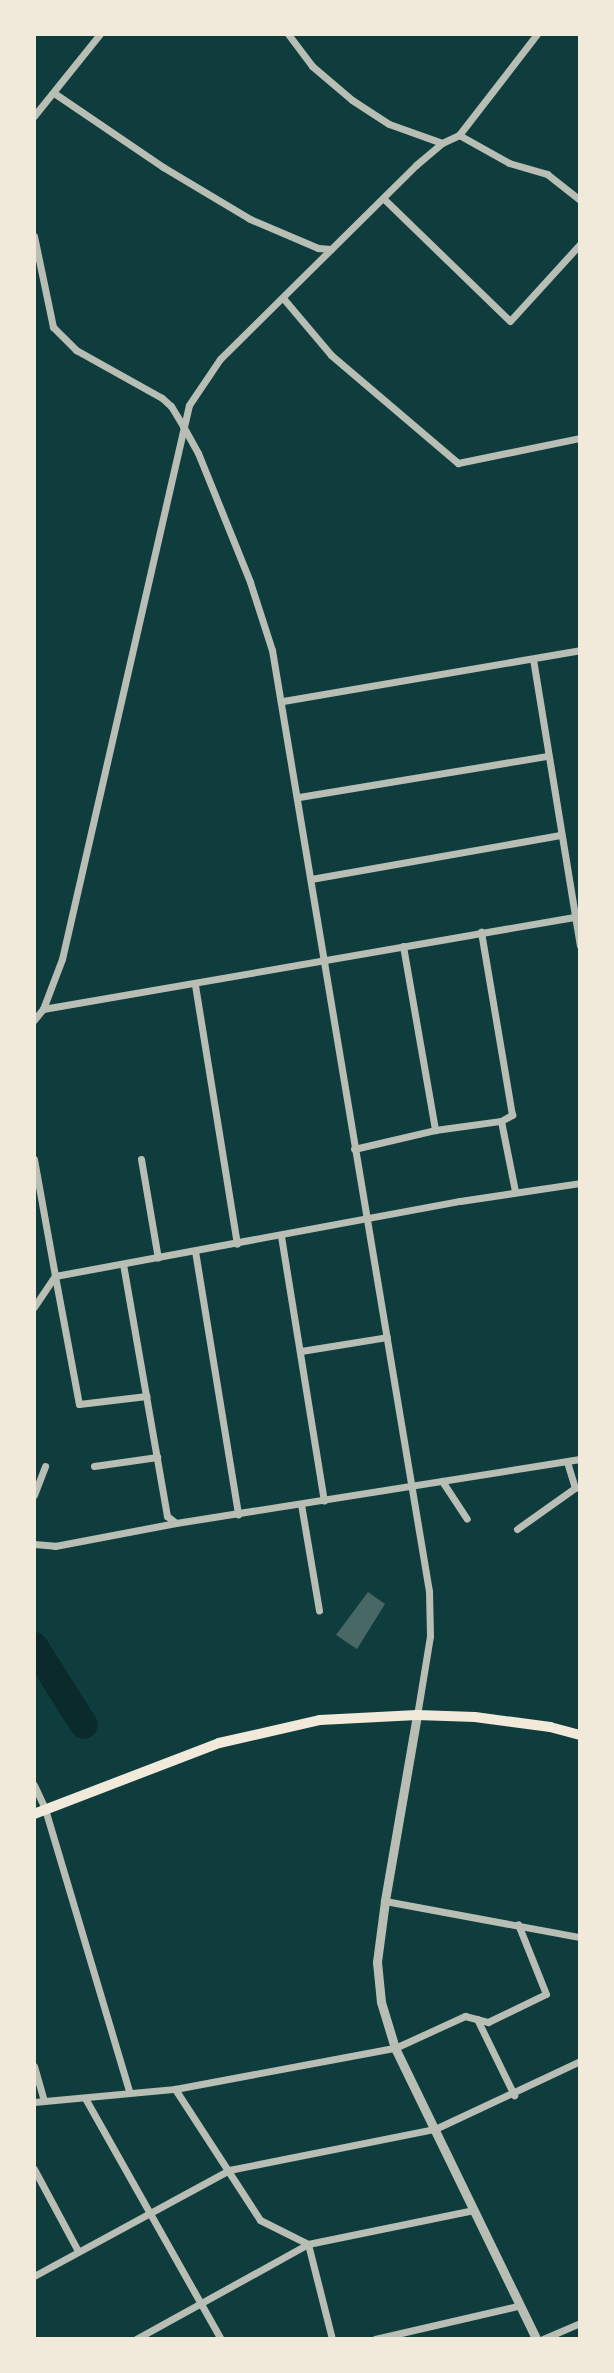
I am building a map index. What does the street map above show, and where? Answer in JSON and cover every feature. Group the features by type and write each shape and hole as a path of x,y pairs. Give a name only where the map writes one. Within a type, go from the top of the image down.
{"main road":[{"path":"34,1814 244,1736 320,1720 417,1715 490,1719 580,1735"}],"street":[{"path":"34,116 100,34"},
{"path":"288,34 312,66 352,100 389,124 442,143"},
{"path":"34,1020 43,1009 62,959 189,405 220,359 442,143 459,135 537,34"},
{"path":"54,93 163,167 250,219 318,248 331,249"},
{"path":"459,135 509,163 547,174 580,200"},
{"path":"384,199 510,321 580,244"},
{"path":"34,236 53,327 76,350 162,398 183,426 198,453 250,582 272,650 283,701 323,961 429,1591 430,1636 377,1962 381,2002 395,2048 536,2339"},
{"path":"283,298 331,355 458,463 580,438"},
{"path":"283,701 580,650"},
{"path":"533,659 560,835 578,917 580,945"},
{"path":"299,797 548,756"},
{"path":"311,879 560,835"},
{"path":"43,1009 578,917"},
{"path":"354,1149 435,1130 501,1121 512,1115 481,932"},
{"path":"403,946 435,1130"},
{"path":"195,985 237,1244"},
{"path":"501,1121 515,1191"},
{"path":"34,1159 79,1404 147,1396"},
{"path":"141,1159 158,1258"},
{"path":"34,1307 55,1276 515,1191 580,1183"},
{"path":"281,1236 324,1501"},
{"path":"195,1251 238,1515"},
{"path":"123,1264 167,1516 176,1523"},
{"path":"301,1351 387,1337"},
{"path":"94,1466 157,1457"},
{"path":"34,1544 55,1546 176,1523 580,1459"},
{"path":"517,1529 575,1488 567,1461"},
{"path":"34,1495 45,1466"},
{"path":"442,1481 467,1519"},
{"path":"301,1504 319,1610"},
{"path":"34,1785 45,1809 129,2090"},
{"path":"385,1901 580,1937"},
{"path":"34,2102 85,2098 129,2090 175,2089 395,2048 465,2016 488,2022 546,1994 518,1924"},
{"path":"477,2019 514,2095"},
{"path":"34,2276 229,2170 435,2129 514,2095 580,2061"},
{"path":"34,2066 44,2101"},
{"path":"175,2089 260,2220 308,2244 332,2339"},
{"path":"85,2098 221,2339"},
{"path":"34,2169 78,2251"},
{"path":"136,2339 308,2244 473,2210"},
{"path":"375,2339 518,2306"},
{"path":"543,2339 580,2323"}],"building":[{"path":"368,1592 385,1604 357,1649 336,1635"}],"waterway":[{"path":"34,1646 84,1725"}]}
